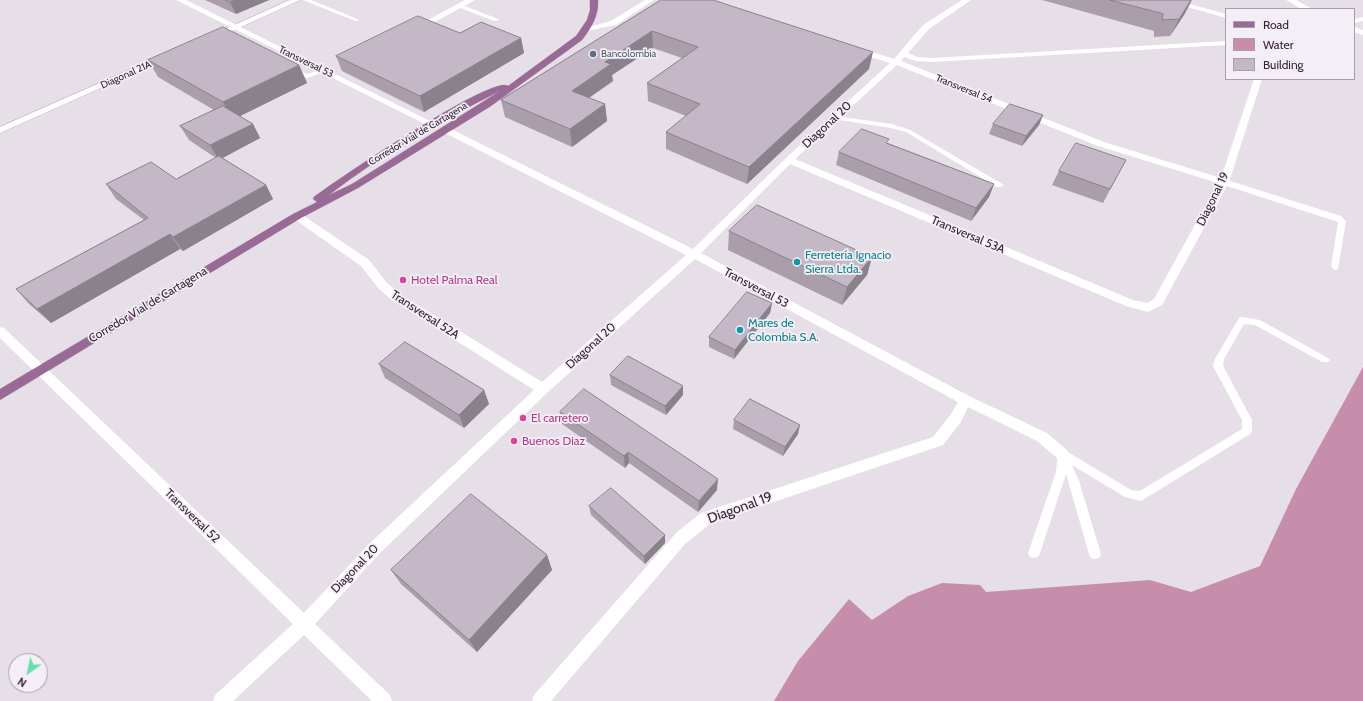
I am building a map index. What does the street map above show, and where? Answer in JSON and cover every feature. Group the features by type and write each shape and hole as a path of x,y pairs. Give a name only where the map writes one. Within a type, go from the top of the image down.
{"main road":[{"name":"Corredor Vial de Cartagena","path":"0,395 297,216 355,186 488,104 579,38 592,16 594,0"},
{"name":"Corredor Vial de Cartagena","path":"297,216 346,177 432,124 479,98 526,75"}],"street":[{"name":"Transversal 53","path":"180,0 235,27 245,35 329,71 432,124"},
{"path":"208,38 296,0"},
{"path":"586,28 613,23 650,0"},
{"name":"Diagonal 20","path":"221,701 304,624 374,549 543,389 694,254 789,160 899,58 926,27 967,0"},
{"path":"1167,0 1225,16"},
{"path":"1290,0 1306,8"},
{"path":"411,30 464,2"},
{"path":"899,58 932,60 1225,43"},
{"name":"Transversal 54","path":"852,48 899,58 1101,144 1224,182"},
{"name":"Diagonal 21A","path":"0,130 148,65 173,57"},
{"name":"Diagonal 19","path":"1148,308 1158,302 1224,182 1258,80"},
{"name":"Transversal 53","path":"446,130 694,254 965,400 1042,437 1062,454"},
{"name":"Transversal 53A","path":"789,160 1130,303 1148,308"},
{"name":"Transversal 52A","path":"297,216 365,263 383,286 396,297 543,389"},
{"name":"Transversal 52","path":"0,331 384,701"},
{"name":"Diagonal 19","path":"540,701 681,538 706,518 938,441 956,418 965,400"}],"lane":[{"path":"306,0 357,20"},
{"path":"464,2 496,20"},
{"path":"287,67 307,76 329,71"},
{"path":"835,118 892,126 908,131 1000,185"},
{"path":"1224,182 1338,218 1342,221 1335,267"},
{"path":"1062,454 1129,494 1141,496 1248,432 1247,420 1218,366 1220,359 1242,320 1257,322 1326,360"},
{"path":"1034,553 1061,472 1062,454"},
{"path":"1062,454 1074,481 1096,554"}],"water":[{"path":"1363,367 1363,701 774,701 798,661 849,599 872,620 908,596 942,583 980,585 986,592 1150,580 1191,592 1260,566 1296,489"}],"building":[{"path":"661,0 713,0 873,52 749,167 666,132 700,104 647,83 698,47 652,31 605,62 611,64 572,91 605,104 570,129 501,100"},
{"path":"1110,0 1191,0 1179,19 1162,20 1163,14"},
{"path":"418,16 460,33 481,22 521,38 420,96 336,56"},
{"path":"223,27 299,65 223,102 148,60"},
{"path":"1010,104 1043,115 1026,136 993,124"},
{"path":"223,106 253,124 210,145 180,126"},
{"path":"862,129 889,139 886,143 994,184 976,208 839,152"},
{"path":"1076,143 1126,160 1110,189 1059,171"},
{"path":"219,156 266,185 173,237 170,234 37,309 16,289 148,218 106,184 151,162 176,179"},
{"path":"757,205 872,257 847,287 729,231"},
{"name":"Mares de Colombia S.A.","path":"747,292 772,303 735,350 709,337"},
{"path":"405,342 484,390 459,415 379,364"},
{"path":"628,356 683,386 665,406 610,375"},
{"path":"584,389 718,479 699,501 628,452 624,456 560,412"},
{"path":"750,399 800,425 785,447 734,420"},
{"path":"611,488 665,535 644,556 589,506"},
{"path":"471,494 547,555 469,640 391,570"}],"place":[{"name":"Bancolombia","path":"593,54"},
{"name":"Ferretería Ignacio Sierra Ltda.","path":"797,262"},
{"name":"Hotel Palma Real","path":"403,280"},
{"name":"Mares de Colombia S.A.","path":"740,330"},
{"name":"El carretero","path":"523,418"},
{"name":"Buenos Diaz","path":"514,441"}]}
